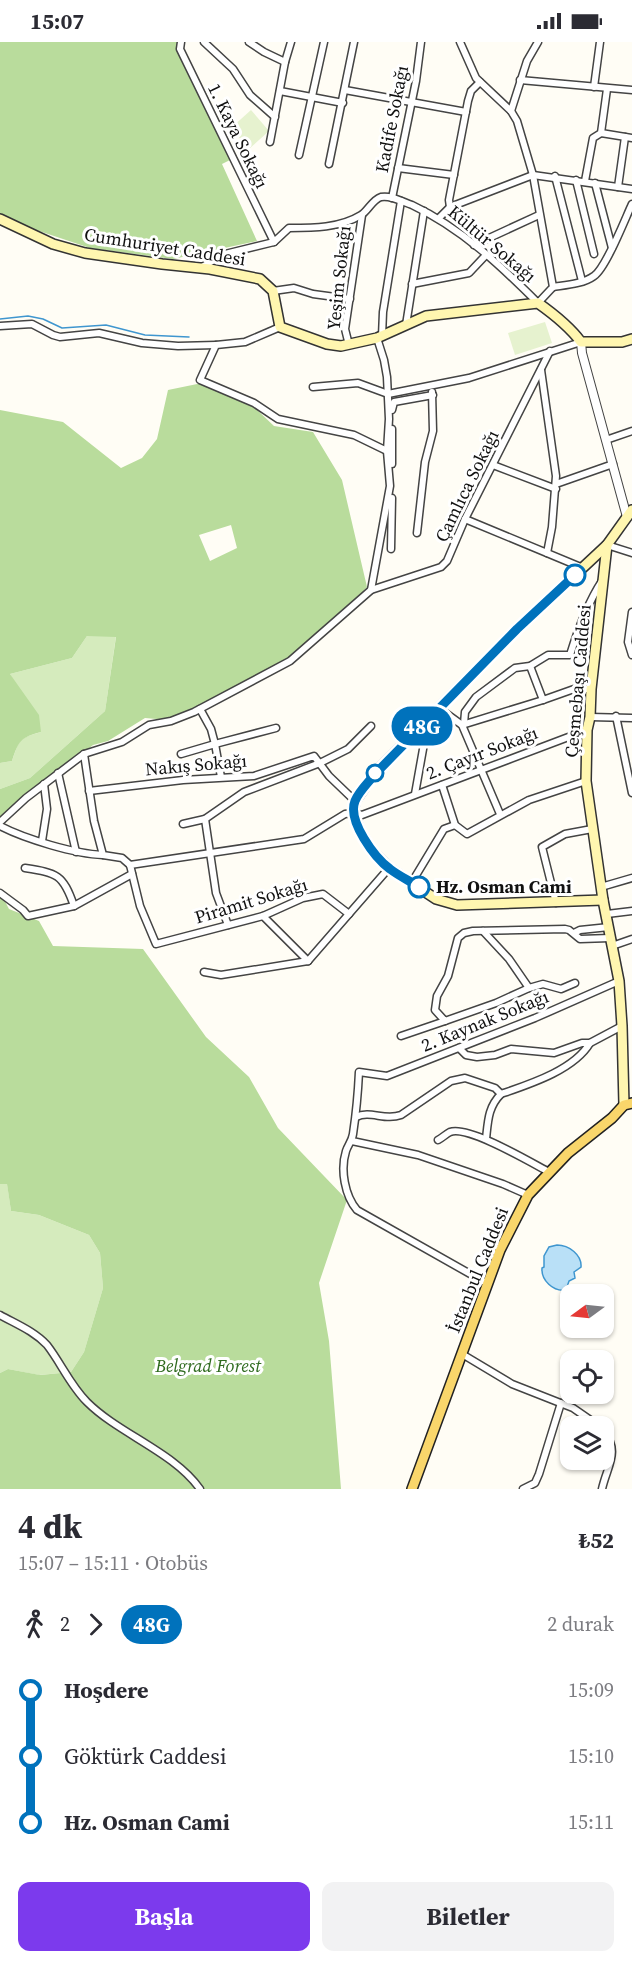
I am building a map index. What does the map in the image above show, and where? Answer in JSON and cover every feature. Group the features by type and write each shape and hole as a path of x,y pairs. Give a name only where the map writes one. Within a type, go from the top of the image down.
{"main road":[{"name":"Cumhuriyet Caddesi","path":"0,219 53,244 85,254 200,268 260,279 273,291"},
{"path":"273,291 280,327 327,344 349,345 379,337 426,316 538,303 559,318 581,342 629,342"},
{"path":"603,900 457,905 436,899 389,868 372,851 353,813 355,801 375,774 517,629 607,545 629,513"},
{"name":"Çeşmebaşı Caddesi","path":"607,545 587,730 586,781 603,900 619,981 628,1104"},
{"name":"İstanbul Caddesi","path":"412,1489 500,1251 528,1196 567,1153 628,1104"}],"street":[{"name":"1. Kaya Sokağı","path":"181,42 180,49 274,242"},
{"path":"204,42 233,69 250,95 275,117"},
{"path":"249,42 285,62"},
{"path":"270,142 291,42"},
{"path":"299,155 324,42"},
{"path":"329,164 354,42"},
{"path":"460,42 476,78 511,111 517,121 533,175 553,287"},
{"path":"511,111 527,61 538,42"},
{"path":"594,87 600,42"},
{"name":"Kadife Sokağı","path":"392,198 421,44"},
{"path":"520,80 632,90"},
{"path":"450,207 471,91 480,82"},
{"path":"601,133 607,88"},
{"path":"345,90 466,112"},
{"path":"280,91 343,103"},
{"path":"585,181 593,138 601,133 628,138 618,187"},
{"path":"398,168 454,175"},
{"path":"439,218 450,207 533,175 632,189"},
{"path":"555,177 582,281"},
{"path":"576,180 594,254"},
{"path":"595,183 612,248"},
{"path":"200,268 225,254 274,242 289,228 320,228 345,222 362,215 377,199 385,196 392,198"},
{"name":"Kültür Sokağı","path":"392,198 439,218 486,255 538,303"},
{"path":"0,893 28,916 74,906 132,874 130,865 122,858 76,852 12,832 0,824 44,784 84,754 122,742 148,724 171,721 200,709 290,661 371,590 390,486 387,451 388,394 379,337 401,201"},
{"path":"538,303 553,287 582,281 596,275 612,248 632,204"},
{"path":"406,325 424,211"},
{"name":"Yeşim Sokağı","path":"349,345 345,329 362,215"},
{"path":"474,245 540,215"},
{"path":"412,284 469,273 486,255"},
{"path":"273,291 294,288 350,299"},
{"path":"0,326 32,324 53,335 99,333 142,343 178,346 245,342 280,327"},
{"path":"313,387 358,383 388,394 469,378 581,342 582,355 629,513"},
{"path":"216,345 200,380 254,403 278,419 354,435 387,451"},
{"name":"Çamlıca Sokağı","path":"371,590 441,567 447,561 465,519 550,351"},
{"path":"541,370 556,487 547,553"},
{"path":"417,533 425,462 433,431 432,386"},
{"path":"391,549 392,404 400,400 433,396"},
{"path":"606,440 632,431"},
{"path":"493,465 556,487 613,464"},
{"path":"465,519 583,568"},
{"path":"607,545 632,553"},
{"path":"500,814 463,724 465,712 476,697 515,668 530,666 548,655 570,655 592,596 604,579"},
{"path":"632,612 628,642 632,655"},
{"path":"530,666 543,700"},
{"path":"440,709 463,724 573,689 591,689"},
{"path":"200,709 211,729 221,777"},
{"path":"615,716 632,793"},
{"path":"590,717 632,718"},
{"path":"415,794 425,738 423,725"},
{"path":"183,824 205,819 244,792 320,763 348,749 371,726"},
{"path":"181,754 276,728"},
{"name":"2. Çayır Sokağı","path":"130,865 304,839 345,814 362,815 587,730"},
{"path":"84,754 89,791 104,855"},
{"name":"Nakış Sokağı","path":"89,791 221,777 254,776 314,756 320,763"},
{"path":"320,763 329,776 355,801"},
{"path":"58,773 76,852"},
{"path":"442,785 455,825 467,834 529,800 586,781"},
{"path":"42,841 47,809 44,784"},
{"path":"205,819 216,892 228,925"},
{"path":"412,882 444,829 455,825"},
{"path":"556,903 542,847 565,834 592,829"},
{"path":"25,868 51,872 66,885 74,906"},
{"path":"204,972 221,975 308,961 389,868"},
{"name":"Piramit Sokağı","path":"132,874 140,906 156,944 263,916 303,898 323,894 349,914"},
{"path":"601,887 632,878"},
{"path":"607,914 632,911"},
{"path":"263,916 308,961"},
{"path":"574,933 580,930 609,927"},
{"path":"445,1021 439,1016 435,1004 448,976 458,938 464,933 565,929 580,939 611,942 632,939"},
{"path":"483,931 509,959 529,988"},
{"name":"2. Kaynak Sokağı","path":"356,1117 359,1072 387,1076 619,981"},
{"path":"401,1036 496,1003 529,988 543,984 561,989 575,983"},
{"path":"459,1048 466,1055 477,1057 495,1055 511,1049 554,1053 582,1043 590,1043 622,1026"},
{"path":"486,1139 492,1102 501,1094 572,1063 583,1054 590,1043"},
{"path":"488,1284 357,1210 350,1202 347,1193 344,1165 345,1152 352,1141 356,1117 361,1114 392,1118 401,1115 451,1081 465,1078 495,1088 501,1094"},
{"path":"438,1140 451,1132 459,1131 486,1139 549,1172"},
{"path":"352,1141 418,1155 503,1184 528,1196"},
{"path":"0,1316 32,1332 46,1345 86,1402 114,1424 163,1456 194,1480 200,1489"},
{"path":"462,1354 512,1384 560,1403"},
{"path":"523,1489 535,1483 539,1474 561,1404"},
{"path":"564,1404 573,1407 585,1416"},
{"path":"602,1489 607,1470"}],"green space":[{"path":"0,42 180,42 232,159 222,164 257,241 173,259 90,248 0,218"},
{"path":"251,110 269,131 249,149 231,128"},
{"path":"545,322 552,343 515,355 508,333"},
{"path":"202,383 255,408 274,426 313,432 342,480 367,587 335,623 287,660 207,705 168,720 145,718 108,741 93,745 29,797 0,824 0,789 30,778 105,711 116,637 87,636 72,658 10,674 39,715 41,732 21,741 12,761 0,763 0,410 63,422 121,468 142,458 157,439 168,390","holes":["231,525 237,548 210,561 199,535"]},
{"path":"87,636 116,636 105,711 30,778 0,789 0,763 12,761 21,740 41,732 10,674 72,658"},
{"name":"Belgrad Forest","path":"0,892 9,909 39,921 53,946 143,949 206,1037 249,1077 278,1128 347,1200 319,1283 329,1341 341,1489 0,1489 0,1373 8,1369 40,1375 71,1372 84,1352 103,1288 100,1253 89,1235 39,1215 11,1211 7,1184 0,1184"},
{"path":"7,1183 11,1211 39,1215 89,1235 100,1253 103,1288 84,1352 71,1372 39,1375 8,1369 0,1373 0,1184"}],"water":[{"path":"557,1245 566,1247 577,1255 581,1263 581,1267 574,1272 575,1278 568,1284 560,1284 560,1290 552,1287 542,1272 544,1256 549,1247"}],"waterway":[{"path":"0,319 28,316 43,319 62,328 106,325 145,335 189,337"}],"bus line":[{"name":"48G","path":"419,887 389,868 372,851 353,813 355,801 375,774 517,629 575,575"}],"place":[{"name":"Hz. Osman Cami","path":"419,887"}]}
